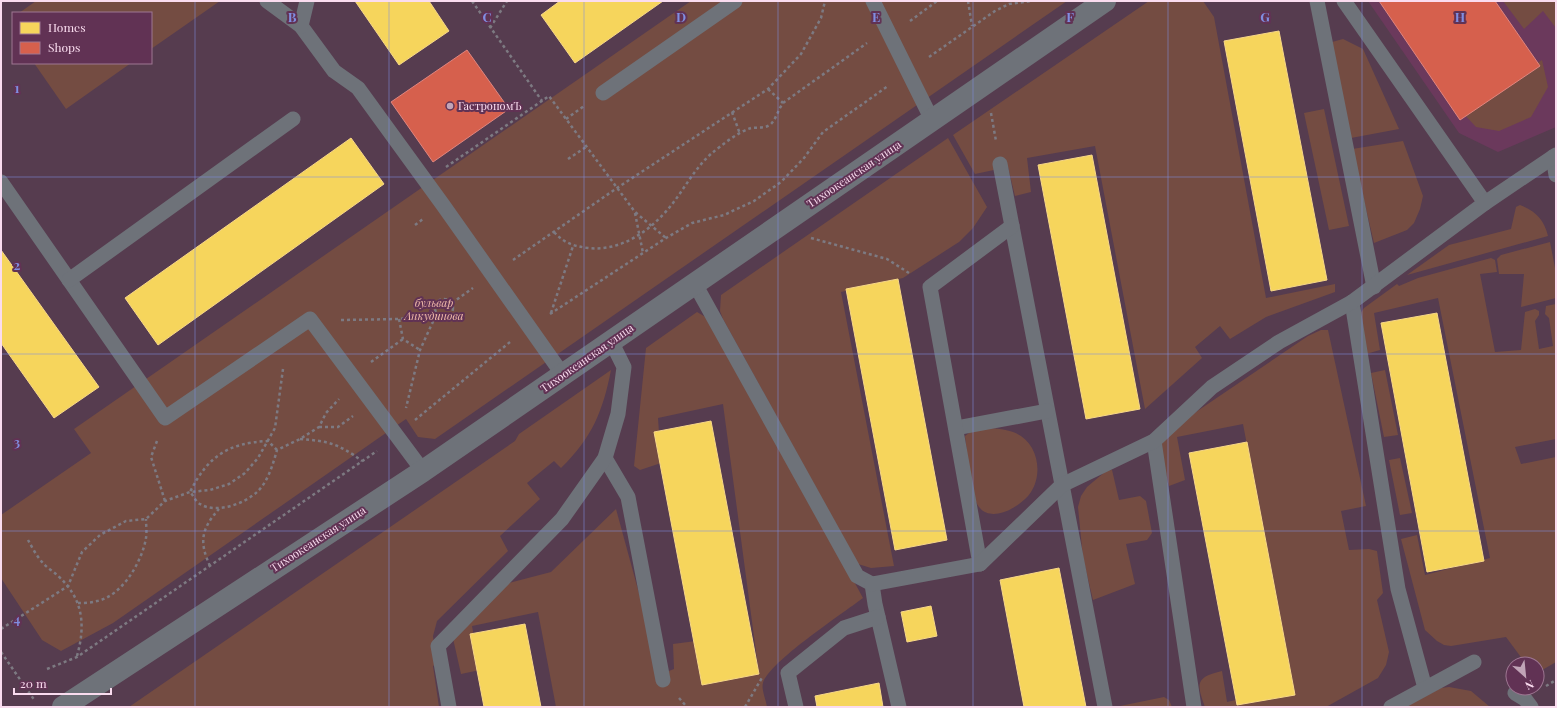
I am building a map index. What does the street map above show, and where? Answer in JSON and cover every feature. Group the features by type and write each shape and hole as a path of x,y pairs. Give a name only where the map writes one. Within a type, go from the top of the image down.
{"street":[{"name":"Тихоокеанская улица","path":"63,707 423,471 1105,1"}],"lane":[{"path":"267,1 302,26 334,71 358,88 426,181 563,375"},
{"path":"302,26 307,1"},
{"path":"603,93 735,1"},
{"path":"873,1 932,120"},
{"path":"1317,1 1374,287"},
{"path":"1344,1 1485,203"},
{"path":"69,280 293,119"},
{"path":"695,284 857,576 872,584 980,564 1062,485 1154,441 1212,387 1280,342 1352,302 1485,203 1554,156 1556,175"},
{"path":"1000,164 1104,707"},
{"path":"1,182 165,418 310,320 423,471"},
{"path":"980,564 930,287 1012,226"},
{"path":"1352,302 1398,589 1425,688"},
{"path":"449,707 438,646 562,519 605,458 618,414 624,367 611,341"},
{"path":"956,428 1048,411"},
{"path":"1154,441 1194,707"},
{"path":"605,458 628,497 663,680"},
{"path":"872,584 878,618 899,707"},
{"path":"796,707 788,673 844,628 878,618"},
{"path":"1391,707 1474,662"},
{"path":"1520,696 1525,699 1531,707"}],"path":[{"path":"472,1 542,101"},
{"path":"490,28 507,1"},
{"path":"506,264 617,188 768,89 801,54 821,18 825,1"},
{"path":"907,22 937,1"},
{"path":"968,1 972,26"},
{"path":"925,60 995,11 1009,4 1032,1"},
{"path":"554,232 561,240 573,246 596,249 618,246 640,235 673,204 689,177 712,154 750,128 762,128 769,126 774,121 777,111 783,104 869,42"},
{"path":"547,316 666,238 692,223 724,215 754,201 781,182 804,158 823,132 890,84"},
{"path":"768,89 783,104"},
{"path":"426,181 549,96 635,212 666,238"},
{"path":"732,112 740,134"},
{"path":"568,159 586,147"},
{"path":"635,212 643,253"},
{"path":"811,238 888,259 930,287"},
{"path":"551,313 573,246"},
{"path":"452,303 476,286"},
{"path":"405,412 420,350 436,315 434,307 438,300 445,299 452,303"},
{"path":"337,320 436,315 442,318 449,316 453,310 452,303"},
{"path":"399,318 403,339 420,350"},
{"path":"369,363 403,339"},
{"path":"412,422 512,340"},
{"path":"1,630 68,586 82,552 100,535 126,521 146,519 165,501 190,492 210,490 229,484 245,473 258,458 275,428 283,369"},
{"path":"277,450 300,440 319,427 326,413 340,398"},
{"path":"319,427 338,426 358,412"},
{"path":"300,440 323,440 344,448 362,461"},
{"path":"190,492 199,474 212,459 229,448 248,442 268,441 277,450"},
{"path":"47,670 77,657 380,449"},
{"path":"190,492 199,504 218,509 240,503 258,492 271,471 277,450"},
{"path":"151,458 165,501"},
{"path":"210,566 204,552 203,536 208,521 218,509"},
{"path":"78,603 98,601 115,591 130,578 141,559 147,537 146,519"},
{"path":"28,540 42,562 68,586 78,603 83,622 82,637 77,657"},
{"path":"1,652 40,707"}],"shaded area":[{"path":"1368,1 1549,1 1556,11 1556,127 1498,152 1459,133"}],"green space":[{"path":"36,1 220,1 152,48 152,12 20,12"},
{"name":"бульвар Анкудинова","path":"691,1 1067,1 435,439 418,437 406,419 113,623 61,651 42,640 1,578 1,515 91,453 74,429"},
{"path":"1149,1 1203,1 1214,17 1266,298 1335,284 1335,292 1266,317 1230,339 1220,326 1195,347 1202,358 1145,409 1095,146 1027,158 1031,192 1015,196 1008,167 975,174 953,135"},
{"path":"1503,1 1556,1 1556,28 1543,11 1524,29"},
{"path":"1343,39 1363,49 1399,129 1351,138 1332,42"},
{"path":"1542,60 1548,87 1531,117 1499,131 1476,127 1463,113"},
{"path":"35,64 130,64 66,109"},
{"path":"1324,109 1349,226 1329,230 1304,113"},
{"path":"948,138 987,207 973,228 959,242 903,278 841,292 894,566 871,568 858,564 723,319 720,311 721,295"},
{"path":"1403,141 1423,196 1420,209 1414,223 1407,230 1374,243 1352,149"},
{"path":"1520,205 1538,216 1544,225 1548,236 1407,275 1449,245 1511,229 1516,207"},
{"path":"1550,242 1556,273 1556,298 1521,307 1524,274 1499,274 1497,259 1501,255"},
{"path":"1491,258 1495,260 1497,272 1480,274 1495,352 1521,350 1525,312 1535,309 1539,311 1539,315 1535,321 1539,349 1553,346 1549,318 1545,314 1546,306 1556,304 1556,439 1515,447 1521,464 1556,457 1556,662 1545,668 1545,656 1520,656 1506,637 1451,646 1444,645 1437,641 1425,630 1401,539 1417,535 1425,575 1490,558 1438,298 1374,313 1380,350 1366,354 1360,314 1364,308 1397,284 1399,286 1418,278"},
{"path":"697,312 709,319 715,325 863,598 792,651 768,674 763,683 763,691 767,707 556,707 538,612 472,626 480,670 461,674 452,634 505,584 551,572 616,509 661,674 674,669 673,644 696,641 759,674 723,404 658,418 661,463 640,470 634,466 646,348"},
{"path":"1321,330 1328,330 1366,506 1341,511 1349,550 1369,549 1377,551 1383,593 1377,600 1389,652 1386,665 1378,678 1326,707 1205,707 1200,692 1200,682 1213,673 1222,671 1227,702 1293,687 1243,424 1177,437 1185,480 1169,486 1158,444 1159,437 1308,336"},
{"path":"611,370 600,411 595,423 581,446 561,468 554,461 527,483 540,499 500,536 508,551 437,621 433,636 436,664 433,666 439,707 129,707 515,441 519,434"},
{"path":"1385,370 1398,435 1384,437 1371,373"},
{"path":"977,427 995,428 1013,432 1021,436 1033,449 1037,466 1035,484 1031,492 1021,503 1006,511 991,514 985,512 976,502 965,436"},
{"path":"1400,458 1412,513 1400,515 1389,460"},
{"path":"1112,470 1119,500 1140,496 1146,501 1152,533 1147,540 1126,544 1135,584 1093,600 1083,558 1078,507 1081,496 1087,487 1106,471"},
{"path":"1449,687 1471,691 1490,707 1405,707 1441,688"},
{"path":"1164,697 1169,700 1172,707 1115,707"}],"building: Homes":[{"path":"355,1 429,1 449,31 399,65"},
{"path":"560,1 663,1 575,63 541,15"},
{"path":"1279,31 1327,280 1271,291 1224,41"},
{"path":"351,138 384,184 158,345 125,298"},
{"path":"1092,155 1140,409 1086,419 1038,165"},
{"path":"1,250 99,387 54,418 1,343"},
{"path":"898,279 947,540 895,550 846,289"},
{"path":"1437,313 1484,561 1427,572 1381,323"},
{"path":"711,421 759,674 702,685 654,432"},
{"path":"1247,442 1295,695 1237,705 1189,453"},
{"path":"1059,568 1086,707 1024,707 1000,580"},
{"path":"931,606 937,636 907,642 901,612"},
{"path":"525,624 541,707 484,707 470,634"},
{"path":"879,683 883,707 817,707 815,696"}],"building: Shops":[{"path":"1379,1 1495,1 1540,66 1460,120"},
{"name":"ГастрономЪ","path":"467,50 509,109 433,162 391,102"}],"place":[{"name":"ГастрономЪ","path":"450,106"}]}
